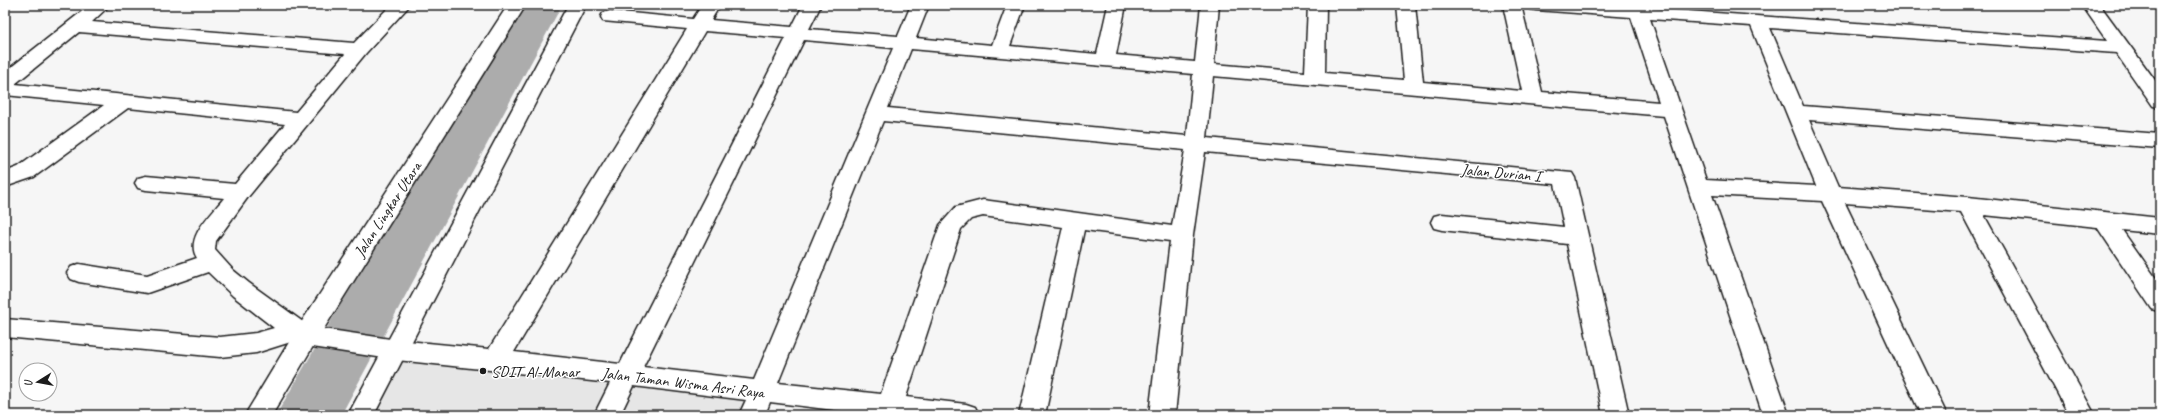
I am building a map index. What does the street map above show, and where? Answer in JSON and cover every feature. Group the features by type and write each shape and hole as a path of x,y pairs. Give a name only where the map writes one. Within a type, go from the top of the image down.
{"street":[{"path":"5,82 101,5"},
{"path":"300,333 241,291 211,262 204,251 205,240 240,192 359,49 401,5"},
{"name":"Jalan Lingkar Utara","path":"258,415 300,333 517,5"},
{"path":"361,415 393,350 577,5"},
{"path":"496,360 710,5"},
{"path":"607,415 812,5"},
{"path":"752,415 877,114 920,5"},
{"path":"999,50 1016,5"},
{"path":"1105,60 1117,5"},
{"path":"1162,415 1182,235 1196,144 1210,5"},
{"path":"1315,78 1317,5"},
{"path":"1406,5 1414,87"},
{"path":"1512,5 1533,97"},
{"path":"1536,5 1636,8 1758,21 2122,48"},
{"path":"2091,5 2160,101"},
{"path":"1636,8 1776,415"},
{"path":"610,17 1671,110"},
{"path":"1758,21 1830,194 1934,415"},
{"path":"75,26 359,49"},
{"path":"5,89 301,120"},
{"path":"5,180 26,172 124,101"},
{"path":"1796,112 2160,141"},
{"path":"877,114 1196,144"},
{"name":"Jalan Durian I","path":"1196,144 1564,178 1616,415"},
{"path":"146,183 240,192"},
{"path":"1697,186 1830,194 1968,205 2160,226"},
{"path":"1968,205 2082,415"},
{"path":"889,410 951,225 964,213 983,208 1182,235"},
{"path":"2104,220 2160,303"},
{"path":"1032,415 1074,221"},
{"path":"1442,222 1577,237"},
{"path":"79,273 147,284 211,262"},
{"path":"5,328 220,347 256,343 300,333"},
{"name":"Jalan Taman Wisma Asri Raya","path":"300,333 335,341 393,350 496,360 763,391 889,410 966,415"}],"shaded area":[{"name":"SDIT Al-Manar","path":"397,350 763,391 752,415 361,415"}],"waterway":[{"path":"308,415 539,5"}],"place":[{"name":"SDIT Al-Manar","path":"483,371"}]}
